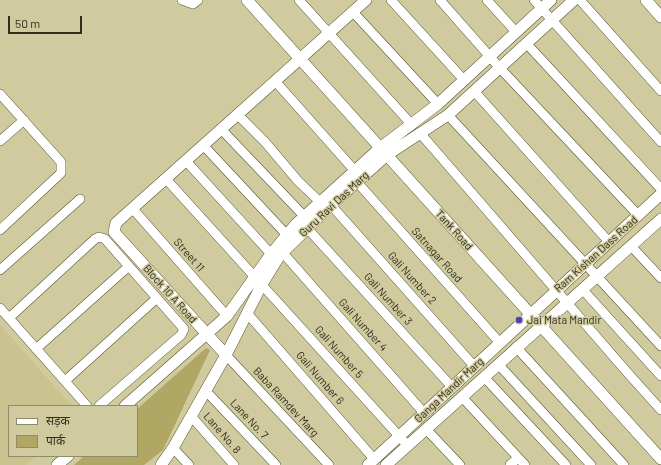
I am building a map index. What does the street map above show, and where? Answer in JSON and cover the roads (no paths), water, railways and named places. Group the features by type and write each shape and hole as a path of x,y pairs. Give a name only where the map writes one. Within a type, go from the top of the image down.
{"street":[{"path":"182,0 193,4 198,0"},
{"name":"Tank Road","path":"247,0 661,459"},
{"path":"299,0 416,129 661,410"},
{"path":"133,209 237,114 366,0"},
{"path":"391,0 464,80"},
{"path":"440,0 499,67 638,215"},
{"path":"487,0 516,32"},
{"path":"534,0 661,142"},
{"name":"Guru Ravi Das Marg","path":"416,129 438,104 551,0"},
{"name":"Guru Ravi Das Marg","path":"161,465 173,448 226,355 247,313 258,281 271,254 286,234 355,171 416,129 448,115 574,0"},
{"path":"580,0 661,91"},
{"path":"646,0 661,17"},
{"path":"353,12 438,104"},
{"path":"526,43 661,189"},
{"path":"275,81 355,171"},
{"path":"474,91 609,242"},
{"path":"0,94 61,162 62,171 0,230"},
{"path":"237,114 265,142 298,181 320,202"},
{"path":"448,115 661,346"},
{"path":"0,141 24,120"},
{"path":"221,129 304,216"},
{"path":"203,145 286,234"},
{"name":"Guru Ravi Das Marg","path":"126,405 227,316 283,253 307,228 357,182 384,152"},
{"path":"186,161 271,254"},
{"name":"Gali Number 5","path":"166,179 408,446"},
{"name":"Satnagar Road","path":"357,182 500,343"},
{"name":"Ram Kishan Dass Road","path":"530,314 661,194"},
{"path":"0,270 80,199"},
{"name":"Gali Number 2","path":"331,205 474,366"},
{"name":"Block 10 A Road","path":"133,209 116,223 114,232 206,335 226,355"},
{"name":"Street 11","path":"133,209 227,316"},
{"name":"Ram Kishan Dass Road","path":"540,326 598,277 661,219"},
{"name":"Gali Number 3","path":"307,228 452,387"},
{"path":"9,318 99,237 104,239 182,327 183,333 100,405"},
{"path":"631,246 661,278"},
{"name":"Gali Number 4","path":"283,253 424,412"},
{"path":"36,349 129,266"},
{"path":"583,290 661,376"},
{"path":"65,381 157,298"},
{"path":"0,308 86,405"},
{"name":"Gali Number 6","path":"247,313 371,462"},
{"name":"Ganga Mandir Marg","path":"371,462 530,314"},
{"name":"Ganga Mandir Marg","path":"389,464 540,326"},
{"path":"516,347 624,465"},
{"name":"Baba Ramdev Marg","path":"226,355 329,465"},
{"path":"498,364 591,465"},
{"path":"484,377 566,465"},
{"name":"Lane No. 7","path":"205,390 276,465"},
{"path":"462,397 525,465"},
{"name":"Lane No. 8","path":"191,416 234,465"},
{"path":"426,429 460,465"},
{"path":"173,448 189,465"},
{"path":"57,465 67,457"},
{"path":"510,465 518,458"}],"place":[{"name":"Jai Mata Mandir","path":"519,320"}]}
